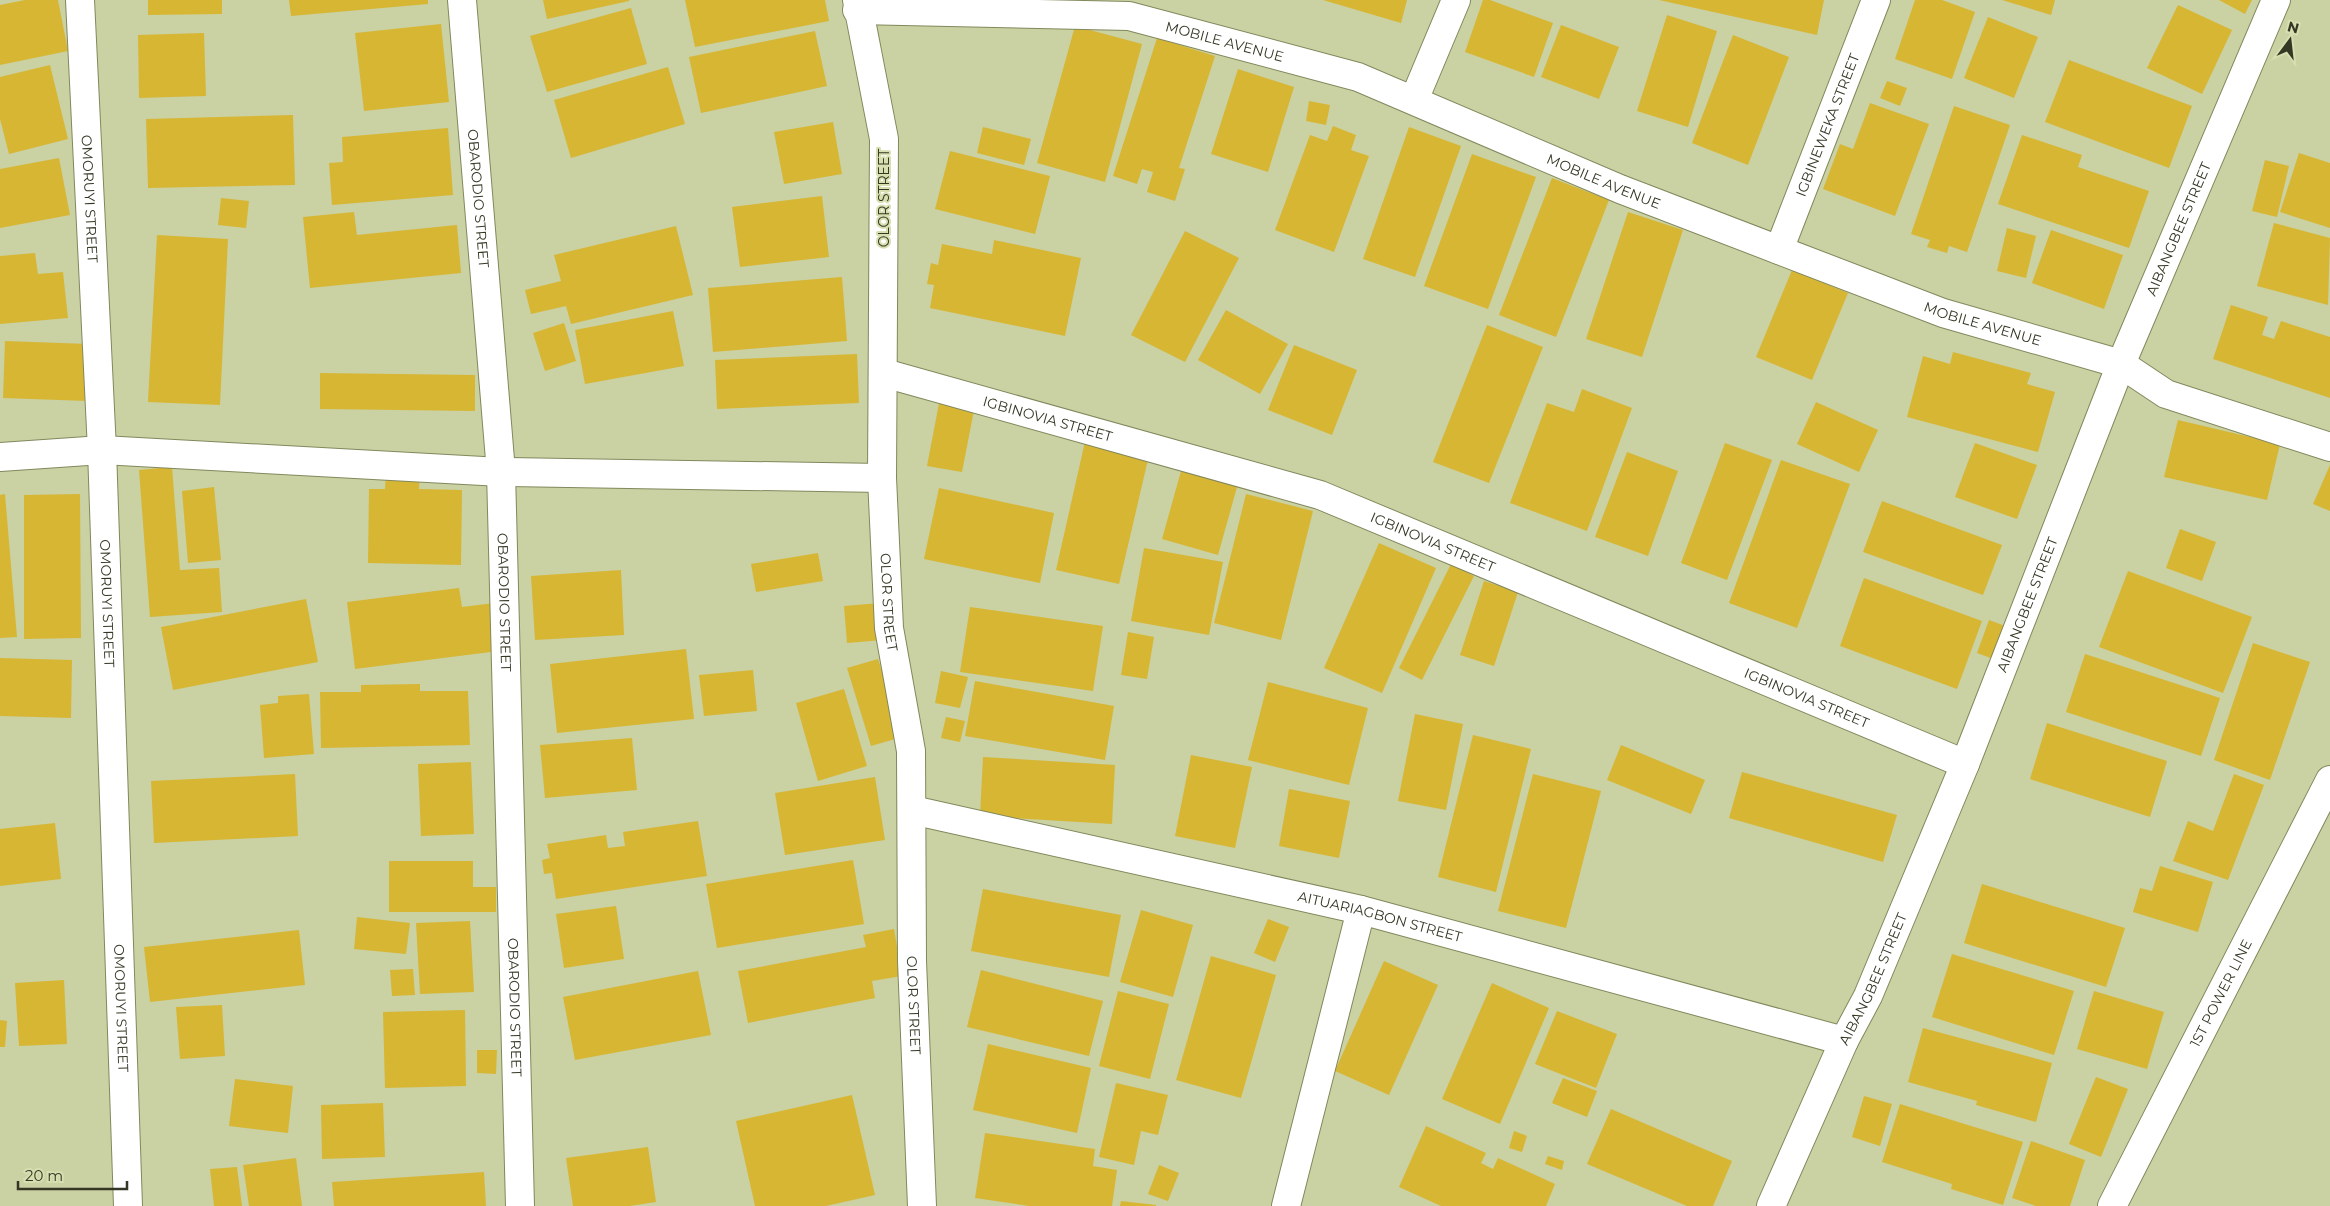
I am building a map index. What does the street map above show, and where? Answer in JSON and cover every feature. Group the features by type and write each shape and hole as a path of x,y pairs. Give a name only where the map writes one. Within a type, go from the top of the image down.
{"street":[{"name":"OMORUYI STREET","path":"80,0 102,450 128,1206"},
{"name":"OBARODIO STREET","path":"462,0 501,472 520,1206"},
{"path":"1414,100 1456,0"},
{"name":"IGBINEWEKA STREET","path":"1779,250 1876,0"},
{"name":"AIBANGBEE STREET","path":"1771,1206 1844,1041 1868,996 1965,764 2122,364 2276,0"},
{"name":"MOBILE AVENUE","path":"857,5 1129,16 1358,77 1620,189 1943,313 2122,364 2166,394 2330,447"},
{"name":"OLOR STREET","path":"857,5 884,139 882,478 889,628 911,751 912,961 922,1206"},
{"name":"IGBINOVIA STREET","path":"884,373 1320,495 1965,764"},
{"path":"0,457 102,450 501,472 882,478"},
{"name":"1ST POWER LINE","path":"2112,1206 2330,780"},
{"name":"AITUARIAGBON STREET","path":"912,810 1361,910 1844,1041"},
{"path":"1286,1206 1361,910"}],"building":[{"path":"25,0 58,0 68,51 0,65 0,5"},
{"path":"148,0 222,0 222,14 148,15"},
{"path":"289,0 428,0 428,4 291,16"},
{"path":"543,0 629,0 629,1 547,19"},
{"path":"685,0 825,0 829,21 695,47"},
{"path":"1323,0 1407,0 1401,23"},
{"path":"1483,0 1490,0 1553,23 1534,77 1465,52"},
{"path":"1659,0 1824,0 1817,35"},
{"path":"1915,0 1942,0 1975,12 1952,79 1895,59"},
{"path":"2002,0 2055,0 2051,15"},
{"path":"2219,0 2252,0 2245,14"},
{"path":"2178,5 2232,30 2202,94 2147,68"},
{"path":"631,8 647,64 547,92 530,36"},
{"path":"1667,15 1717,31 1688,127 1637,111"},
{"path":"1988,17 2038,37 2014,98 1964,78"},
{"path":"441,24 449,102 364,111 355,33"},
{"path":"1561,25 1619,47 1599,99 1541,77"},
{"path":"1075,26 1142,44 1105,182 1037,163"},
{"path":"815,31 827,86 701,113 689,57"},
{"path":"204,33 206,96 139,98 138,35"},
{"path":"1733,35 1789,57 1748,165 1692,143"},
{"path":"1157,38 1215,56 1179,168 1185,169 1175,201 1147,192 1153,172 1142,169 1137,184 1113,176"},
{"path":"2069,60 2192,106 2169,168 2045,122"},
{"path":"50,65 68,139 9,154 0,119 0,77"},
{"path":"668,67 685,124 571,158 554,100"},
{"path":"1238,69 1294,87 1268,172 1211,154"},
{"path":"1887,81 1907,88 1900,106 1880,98"},
{"path":"1309,101 1330,105 1326,125 1306,121"},
{"path":"1870,103 1929,124 1895,216 1823,189 1840,144 1853,149"},
{"path":"1954,106 2010,125 1967,252 1949,246 1947,253 1927,247 1930,240 1911,234"},
{"path":"293,115 295,185 148,188 146,119"},
{"path":"833,122 842,174 784,184 774,132"},
{"path":"1333,126 1356,135 1351,150 1369,156 1334,252 1275,230 1310,135 1327,141"},
{"path":"983,127 1031,139 1024,165 977,153"},
{"path":"1409,127 1461,146 1415,277 1363,259"},
{"path":"448,128 453,195 332,205 329,163 343,162 342,137"},
{"path":"2022,135 2082,155 2078,167 2149,191 2129,248 1998,204"},
{"path":"950,151 1050,176 1035,234 935,209"},
{"path":"2299,153 2330,163 2330,228 2280,212"},
{"path":"1472,154 1536,177 1488,309 1424,286"},
{"path":"59,158 70,215 0,228 0,169"},
{"path":"2265,160 2289,166 2277,217 2252,211"},
{"path":"1552,178 1609,200 1556,337 1499,315"},
{"path":"822,196 829,257 740,267 732,207"},
{"path":"221,198 249,201 246,228 218,225"},
{"path":"354,212 357,235 457,225 461,273 310,288 303,217"},
{"path":"1628,212 1683,230 1642,357 1586,339"},
{"path":"2274,223 2330,238 2328,305 2257,286"},
{"path":"676,226 693,295 571,324 566,306 531,314 525,290 561,281 554,255"},
{"path":"2007,228 2036,236 2026,278 1997,271"},
{"path":"2051,230 2123,255 2104,309 2032,283"},
{"path":"1185,231 1239,258 1185,362 1131,335"},
{"path":"157,235 228,239 220,405 148,402"},
{"path":"994,240 1081,258 1065,336 930,308 934,285 927,284 931,263 938,265 942,244 992,254"},
{"path":"35,253 38,274 63,272 68,318 0,324 0,256"},
{"path":"1792,270 1848,293 1812,380 1756,357"},
{"path":"842,277 847,341 713,352 708,288"},
{"path":"2231,305 2268,317 2262,335 2274,339 2281,321 2330,337 2330,398 2213,359"},
{"path":"1226,310 1288,344 1260,394 1198,360"},
{"path":"673,311 684,366 585,384 575,330"},
{"path":"564,323 576,361 545,371 533,333"},
{"path":"1487,325 1543,347 1489,483 1433,462"},
{"path":"5,341 89,344 87,401 3,398"},
{"path":"1294,345 1357,370 1332,435 1268,410"},
{"path":"1953,352 2031,373 2027,384 2055,392 2038,452 1907,417 1923,356 1950,364"},
{"path":"857,354 859,403 717,409 715,360"},
{"path":"320,373 475,375 475,411 320,409"},
{"path":"1582,389 1632,408 1587,531 1510,503 1547,403 1574,412"},
{"path":"940,398 975,405 962,472 927,466"},
{"path":"1816,402 1878,430 1859,472 1797,444"},
{"path":"2178,420 2280,444 2267,500 2164,477"},
{"path":"1086,437 1150,451 1119,584 1056,570"},
{"path":"1725,443 1772,460 1727,580 1681,563"},
{"path":"1975,443 2037,465 2017,519 1955,497"},
{"path":"1627,452 1678,471 1648,556 1595,537"},
{"path":"1781,460 1850,484 1797,628 1729,603"},
{"path":"1183,464 1239,480 1218,555 1162,539"},
{"path":"2330,465 2330,511 2313,504"},
{"path":"172,467 180,570 219,568 222,612 150,617 139,470"},
{"path":"386,471 420,472 419,489 462,490 461,565 368,563 369,489 385,489"},
{"path":"214,487 221,560 188,563 182,491"},
{"path":"939,488 1054,513 1040,583 924,559"},
{"path":"5,494 17,637 0,638 0,495"},
{"path":"80,494 81,638 24,639 24,495"},
{"path":"1246,494 1313,511 1281,640 1214,623"},
{"path":"1882,501 2002,545 1983,595 1863,552"},
{"path":"2180,529 2216,542 2202,581 2166,568"},
{"path":"1379,543 1436,568 1382,693 1324,668"},
{"path":"1144,548 1223,562 1209,635 1131,621"},
{"path":"818,553 823,581 756,592 751,564"},
{"path":"1451,564 1474,576 1422,680 1399,668"},
{"path":"621,570 624,635 535,640 531,576"},
{"path":"2128,571 2252,617 2223,693 2099,647"},
{"path":"1864,578 1982,621 1957,689 1840,646"},
{"path":"1484,581 1518,592 1494,666 1460,655"},
{"path":"459,588 462,607 494,603 499,651 355,669 347,602"},
{"path":"306,599 318,662 173,690 161,627"},
{"path":"880,603 883,640 847,643 844,606"},
{"path":"970,607 1103,626 1093,691 960,672"},
{"path":"1989,620 2008,627 1996,660 1977,653"},
{"path":"1128,632 1154,637 1147,679 1121,675"},
{"path":"2253,643 2310,662 2270,780 2214,760"},
{"path":"686,649 694,719 557,733 550,664"},
{"path":"2085,654 2220,698 2201,756 2066,712"},
{"path":"0,658 72,660 71,718 0,716"},
{"path":"878,659 902,737 871,746 847,668"},
{"path":"753,670 757,711 704,716 699,675"},
{"path":"941,671 968,677 960,708 935,703"},
{"path":"975,681 1114,706 1105,760 965,736"},
{"path":"1268,682 1368,708 1349,785 1248,760"},
{"path":"420,684 420,691 468,691 470,745 321,748 320,692 361,692 361,685"},
{"path":"844,689 867,766 818,781 796,703"},
{"path":"309,694 314,754 264,758 260,705 278,703 278,696"},
{"path":"1415,714 1463,724 1446,810 1398,801"},
{"path":"946,717 965,721 960,742 941,738"},
{"path":"2047,723 2167,761 2150,817 2030,779"},
{"path":"1473,735 1531,749 1496,892 1438,877"},
{"path":"632,738 637,790 545,798 540,745"},
{"path":"1621,745 1705,780 1691,814 1607,780"},
{"path":"1191,755 1252,767 1235,848 1175,836"},
{"path":"983,757 1115,765 1112,824 980,816"},
{"path":"471,762 474,834 421,836 418,764"},
{"path":"1742,772 1897,815 1883,862 1729,818"},
{"path":"295,774 298,836 154,843 151,781"},
{"path":"1533,774 1601,791 1566,928 1498,911"},
{"path":"2234,774 2264,785 2228,880 2173,861 2188,821 2213,831"},
{"path":"875,777 885,840 785,855 775,793"},
{"path":"1289,789 1350,801 1339,858 1279,846"},
{"path":"698,821 707,876 556,899 552,873 544,874 542,860 550,858 547,844 606,835 608,848 625,846 623,832"},
{"path":"55,823 61,879 0,886 0,829"},
{"path":"853,860 864,924 717,948 706,884"},
{"path":"389,861 473,861 473,887 496,887 496,912 389,912"},
{"path":"2160,866 2213,882 2198,932 2133,912 2140,888 2152,891"},
{"path":"1982,884 2125,928 2106,987 1964,943"},
{"path":"983,889 1121,915 1109,977 971,951"},
{"path":"616,906 624,959 564,968 556,914"},
{"path":"1141,910 1193,925 1173,997 1120,982"},
{"path":"357,917 410,923 406,954 354,949"},
{"path":"1268,919 1289,927 1275,962 1254,953"},
{"path":"470,921 474,992 420,994 416,923"},
{"path":"894,929 902,976 872,981 875,998 748,1023 738,971 866,947 863,935"},
{"path":"299,930 305,985 150,1002 144,947"},
{"path":"1952,954 2074,991 2054,1055 1932,1017"},
{"path":"1211,956 1276,975 1241,1098 1176,1080"},
{"path":"1384,961 1438,985 1389,1095 1335,1071"},
{"path":"413,969 415,995 392,996 390,970"},
{"path":"981,970 1103,1001 1089,1056 967,1027"},
{"path":"698,971 711,1035 575,1060 563,997"},
{"path":"64,980 67,1044 19,1046 15,983"},
{"path":"1492,983 1549,1008 1500,1124 1442,1099"},
{"path":"1118,991 1169,1004 1150,1079 1099,1066"},
{"path":"2094,991 2164,1012 2147,1069 2077,1049"},
{"path":"222,1005 225,1056 180,1059 176,1007"},
{"path":"465,1010 466,1086 385,1088 383,1012"},
{"path":"1557,1011 1617,1034 1596,1088 1535,1064"},
{"path":"0,1020 7,1021 5,1047 0,1047"},
{"path":"1923,1028 2052,1063 2036,1122 1976,1105 1977,1101 1908,1082"},
{"path":"988,1044 1091,1068 1077,1133 973,1110"},
{"path":"477,1050 497,1050 496,1074 477,1073"},
{"path":"2096,1077 2128,1089 2101,1157 2069,1144"},
{"path":"1563,1078 1597,1091 1587,1117 1552,1103"},
{"path":"235,1079 293,1086 288,1133 229,1126"},
{"path":"1116,1083 1168,1095 1158,1135 1141,1131 1134,1165 1099,1157"},
{"path":"852,1095 875,1195 826,1206 755,1206 736,1121"},
{"path":"1864,1096 1892,1104 1880,1146 1852,1137"},
{"path":"383,1103 385,1157 322,1159 321,1105"},
{"path":"1900,1104 2023,1142 2003,1205 1951,1189 1952,1184 1882,1162"},
{"path":"1611,1109 1732,1161 1713,1206 1687,1206 1587,1164"},
{"path":"1426,1126 1486,1153 1481,1163 1493,1169 1498,1158 1555,1184 1546,1206 1441,1206 1399,1187"},
{"path":"1514,1131 1527,1136 1522,1152 1509,1148"},
{"path":"985,1133 1095,1149 1093,1166 1117,1170 1112,1206 1029,1206 975,1198"},
{"path":"2031,1141 2085,1160 2070,1206 2036,1206 2012,1198"},
{"path":"648,1147 656,1202 630,1206 573,1206 566,1158"},
{"path":"1548,1156 1564,1161 1562,1170 1545,1164"},
{"path":"296,1158 302,1206 249,1206 243,1165"},
{"path":"1159,1165 1179,1173 1168,1201 1148,1194"},
{"path":"237,1167 242,1206 214,1206 210,1169"},
{"path":"484,1172 486,1206 334,1206 332,1182"},
{"path":"1121,1201 1156,1205 1156,1206 1120,1206"}]}
